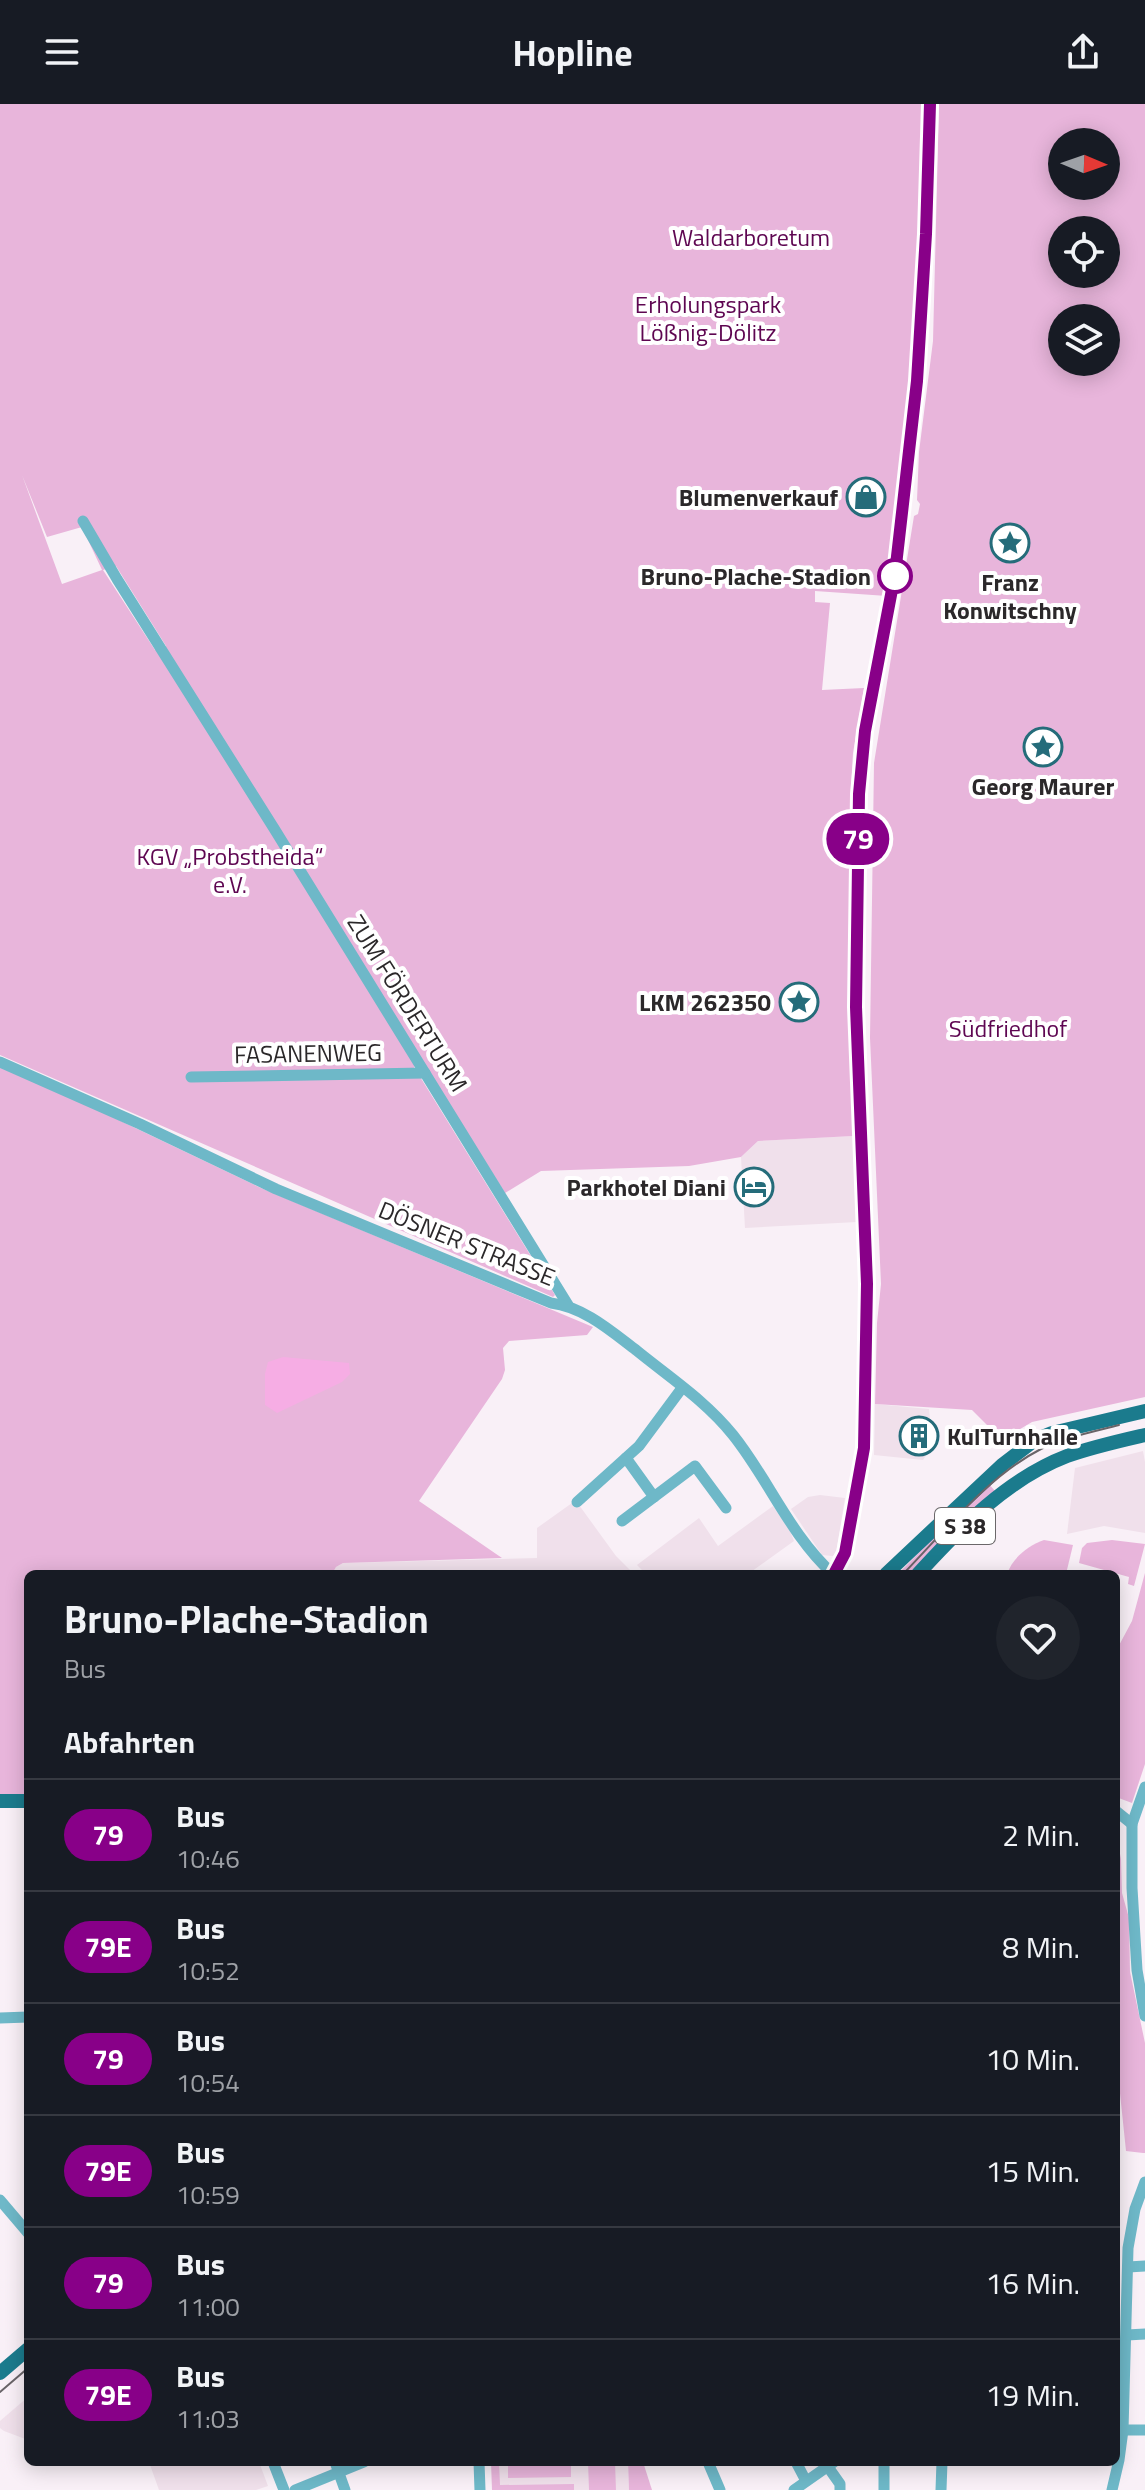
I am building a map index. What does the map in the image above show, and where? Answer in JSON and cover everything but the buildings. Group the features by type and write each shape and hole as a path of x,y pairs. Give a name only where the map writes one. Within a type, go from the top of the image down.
{"main road":[{"name":"S 38","path":"890,1570 1002,1465 1035,1440 1052,1433 1145,1411"},
{"name":"S 38","path":"922,1570 981,1510 1032,1472 1075,1453 1145,1435"},
{"path":"0,1801 24,1801"},
{"path":"0,2373 24,2352"}],"street":[{"path":"835,1570 845,1553 864,1448 867,1284 856,1007 859,794 865,731 895,574 917,381 926,248 930,104"},
{"name":"ZUM FÖRDERTURM","path":"83,521 568,1305"},
{"name":"DÖSNER STRASSE","path":"0,1062 276,1189 551,1303 568,1305 606,1326 703,1403 733,1435 812,1555 829,1570"},
{"name":"FASANENWEG","path":"191,1077 425,1073"},
{"path":"577,1502 639,1446 682,1388"},
{"path":"626,1458 654,1497"},
{"path":"622,1521 695,1466 726,1508"},
{"path":"1145,1787 1132,1824 1132,1888 1140,1912 1137,1970 1145,2016"},
{"path":"1120,1814 1132,1824"},
{"path":"0,2018 24,2017"},
{"path":"1120,2452 1127,2335 1122,2290 1128,2267 1130,2228 1145,2182"},
{"path":"0,2200 24,2228"},
{"path":"1128,2267 1145,2266"},
{"path":"1127,2335 1145,2334"},
{"path":"1123,2430 1145,2430"},
{"path":"275,2466 284,2490"},
{"path":"479,2466 480,2490"},
{"path":"710,2466 720,2490"},
{"path":"798,2466 806,2481"},
{"path":"794,2490 828,2466"},
{"path":"832,2466 840,2490"},
{"path":"884,2466 884,2490"},
{"path":"941,2490 942,2466"},
{"path":"1112,2490 1118,2466"},
{"path":"295,2490 336,2467 345,2490"}],"shaded area":[{"path":"853,1136 857,1222 745,1228 741,1157 758,1141"},
{"path":"283,1357 349,1363 350,1374 342,1382 277,1413 265,1405 265,1374 268,1362"},
{"path":"875,1404 929,1409 933,1445 923,1460 874,1455"},
{"path":"1143,1451 1145,1533 1104,1526 1067,1534 1075,1468"},
{"path":"808,1497 845,1498 833,1556 822,1555 791,1509"},
{"path":"572,1503 579,1505 630,1570 334,1570 343,1563 537,1558 537,1528"},
{"path":"773,1506 794,1541 754,1570 642,1570 637,1565 699,1518 718,1546"},
{"path":"24,2400 24,2438 4,2431 0,2428 0,2421"},
{"path":"150,2466 260,2466 268,2486 256,2490 159,2490"},
{"path":"499,2466 628,2466 629,2490 499,2490"}],"green space":[{"path":"0,104 930,104 922,330 887,596 815,591 815,602 830,603 822,690 864,688 853,753 850,804 853,1136 758,1141 741,1157 689,1166 541,1171 505,1193 422,1061 414,1067 555,1295 553,1297 0,1055","holes":["22,475 47,537 82,527 102,570 62,584","116,566 166,646 166,647 155,650 103,570"]},
{"name":"Südfriedhof","path":"939,104 1145,104 1145,1397 1032,1422 1002,1440 972,1410 875,1404 881,1284 870,1038 874,763 914,516 918,514 920,504 917,500 919,452 933,341"},
{"path":"0,1066 261,1188 593,1327 587,1335 509,1341 503,1348 505,1370 502,1379 419,1501 502,1558 343,1563 334,1570 24,1570 24,1794 0,1794"},
{"path":"988,1483 995,1491 916,1570 902,1570"},
{"path":"1044,1540 1073,1545 1067,1570 1009,1570 1013,1562 1032,1545"},
{"path":"1112,1540 1145,1544 1134,1586 1128,1584 1129,1577 1120,1574 1120,1570 1104,1570 1079,1563 1082,1548 1087,1543"},
{"path":"1145,1573 1145,1764 1132,1803 1120,1798 1120,1644 1132,1621"},
{"path":"1120,1854 1122,1893 1129,1918 1130,1972 1145,2043 1145,2153 1126,2151 1120,2093"},
{"path":"491,2466 499,2466 500,2485 574,2484 574,2490 492,2490"},
{"path":"508,2466 571,2466 571,2477 508,2478"},
{"path":"588,2466 615,2466 616,2490 589,2490"},
{"path":"628,2466 644,2466 652,2490 629,2490"}],"tram line":[{"path":"907,1570 985,1489 1022,1460 1060,1441 1119,1425"},
{"path":"0,2392 24,2371"}],"bus line":[{"name":"79","path":"837,1570 845,1553 864,1448 867,1284 856,1007 859,794 865,731 895,574 917,381 930,104"}],"place":[{"name":"Blumenverkauf","path":"866,497"},
{"name":"Franz Konwitschny","path":"1010,543"},
{"name":"Bruno-Plache-Stadion","path":"895,576"},
{"name":"Georg Maurer","path":"1043,747"},
{"name":"LKM 262350","path":"799,1002"},
{"name":"Parkhotel Diani","path":"754,1187"},
{"name":"KulTurnhalle","path":"919,1436"}],"park label":[{"name":"Waldarboretum","path":"751,237"},
{"name":"Erholungspark Lößnig-Dölitz","path":"708,318"},
{"name":"KGV „Probstheida“ e.V.","path":"230,870"}]}
